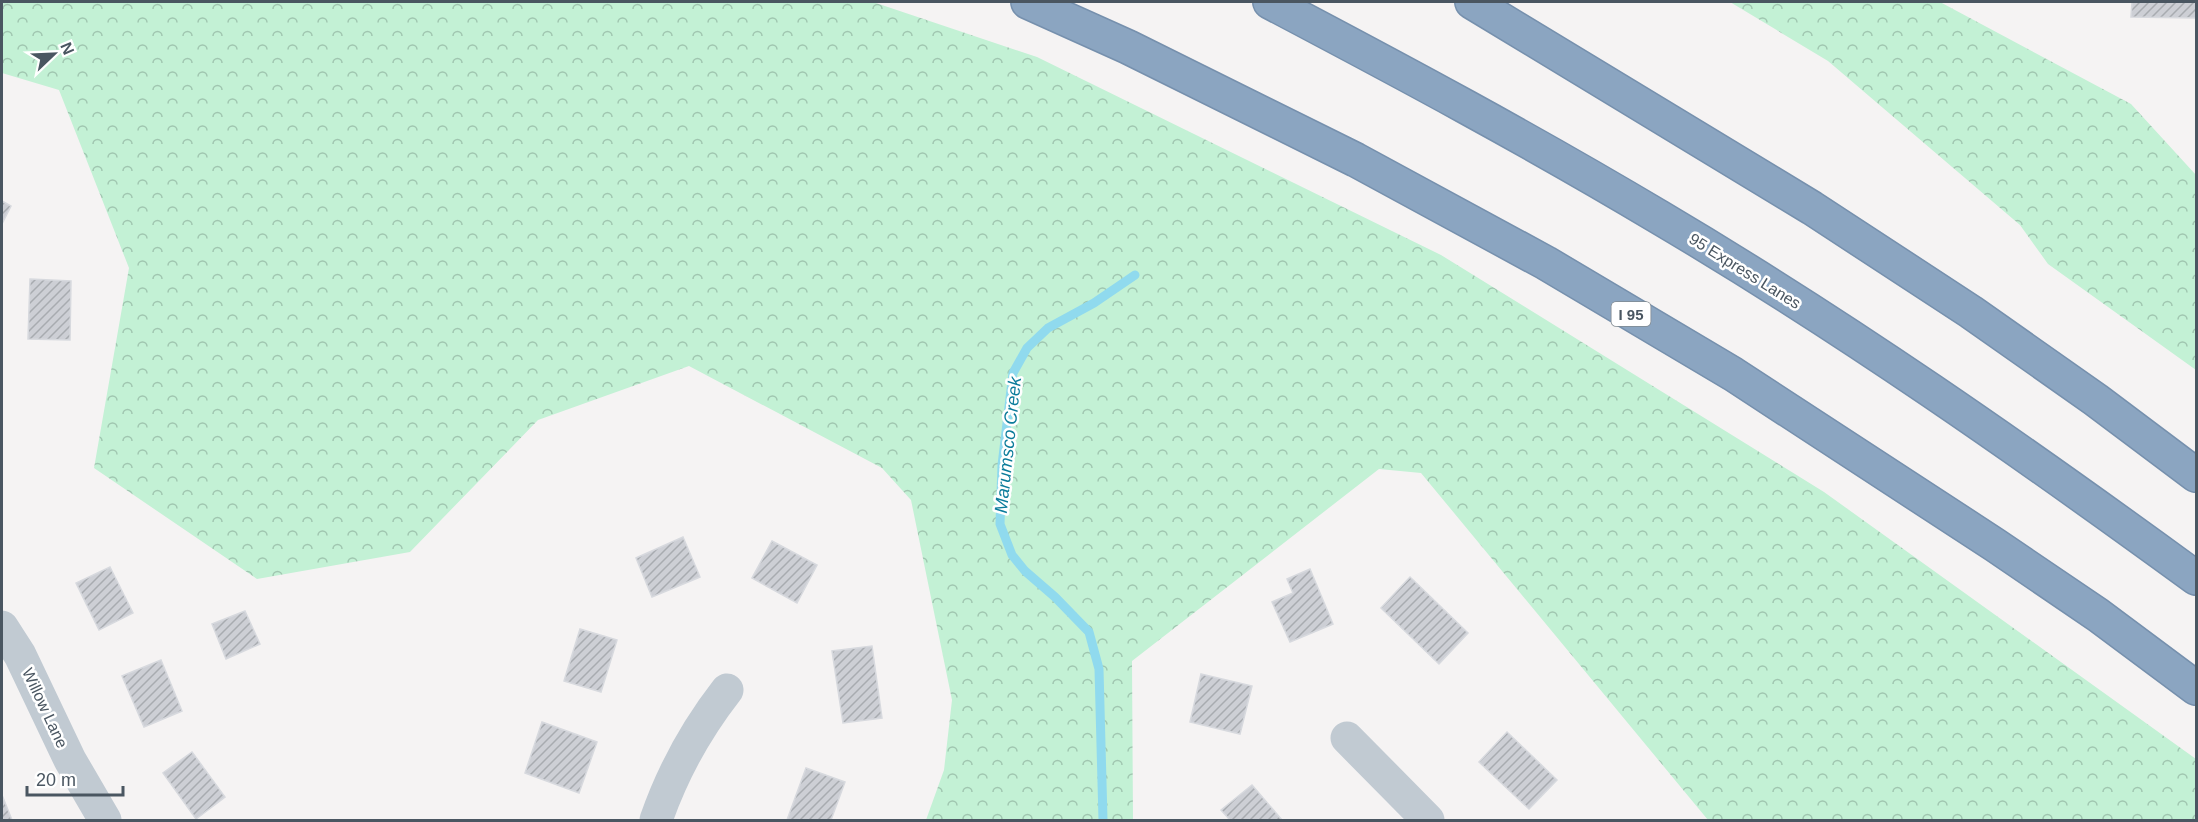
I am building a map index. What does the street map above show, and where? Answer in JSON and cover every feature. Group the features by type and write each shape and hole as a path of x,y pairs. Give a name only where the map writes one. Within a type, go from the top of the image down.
{"highway":[{"name":"I 95","path":"1028,2 1128,47 1356,160 1546,263 1733,374 1966,526 2098,615 2196,688"},
{"name":"95 Express Lanes","path":"1270,2 1450,97 1670,223 1896,367 2049,471 2196,578"},
{"path":"1472,2 1822,214 1971,312 2097,400 2196,475"}],"street":[{"name":"Willow Lane","path":"2,627 20,655 70,760 105,820"},
{"path":"656,820 676,770 701,724 727,690"},
{"path":"1347,738 1428,820"}],"green space":[{"path":"2,2 873,2 1037,57 1441,255 1824,492 2196,759 2196,820 1708,820 1421,473 1379,469 1132,661 1133,820 926,820 944,770 952,700 911,500 882,468 689,366 538,420 410,552 257,579 94,468 129,268 59,90 2,73"},
{"path":"1730,2 1940,2 2131,104 2196,175 2196,370 2048,264 2020,225 1828,61"}],"building":[{"path":"2132,2 2196,2 2196,18 2131,17"},
{"path":"2,201 11,206 2,224"},
{"path":"30,279 71,281 70,340 28,339"},
{"path":"683,537 700,577 652,597 636,558"},
{"path":"772,541 817,565 797,603 752,578"},
{"path":"110,567 133,613 99,630 76,583"},
{"path":"1310,569 1333,624 1290,642 1272,602 1293,593 1287,579"},
{"path":"1410,577 1468,633 1439,664 1381,608"},
{"path":"245,611 260,644 226,659 212,624"},
{"path":"580,629 617,640 601,692 564,681"},
{"path":"872,646 882,718 843,723 832,651"},
{"path":"161,660 182,711 144,727 122,676"},
{"path":"1201,674 1252,686 1240,734 1190,722"},
{"path":"542,722 597,742 579,793 525,773"},
{"path":"1507,732 1557,780 1529,809 1479,762"},
{"path":"192,752 225,797 196,819 163,773"},
{"path":"806,768 845,782 831,820 787,820"},
{"path":"1252,785 1282,820 1230,820 1221,810"},
{"path":"2,795 12,820 2,820"}],"waterway":[{"name":"Marumsco Creek","path":"1103,820 1099,669 1089,632 1055,597 1025,571 1012,555 1000,524 1002,465 1013,373 1027,348 1048,328 1094,303 1135,275"}]}
